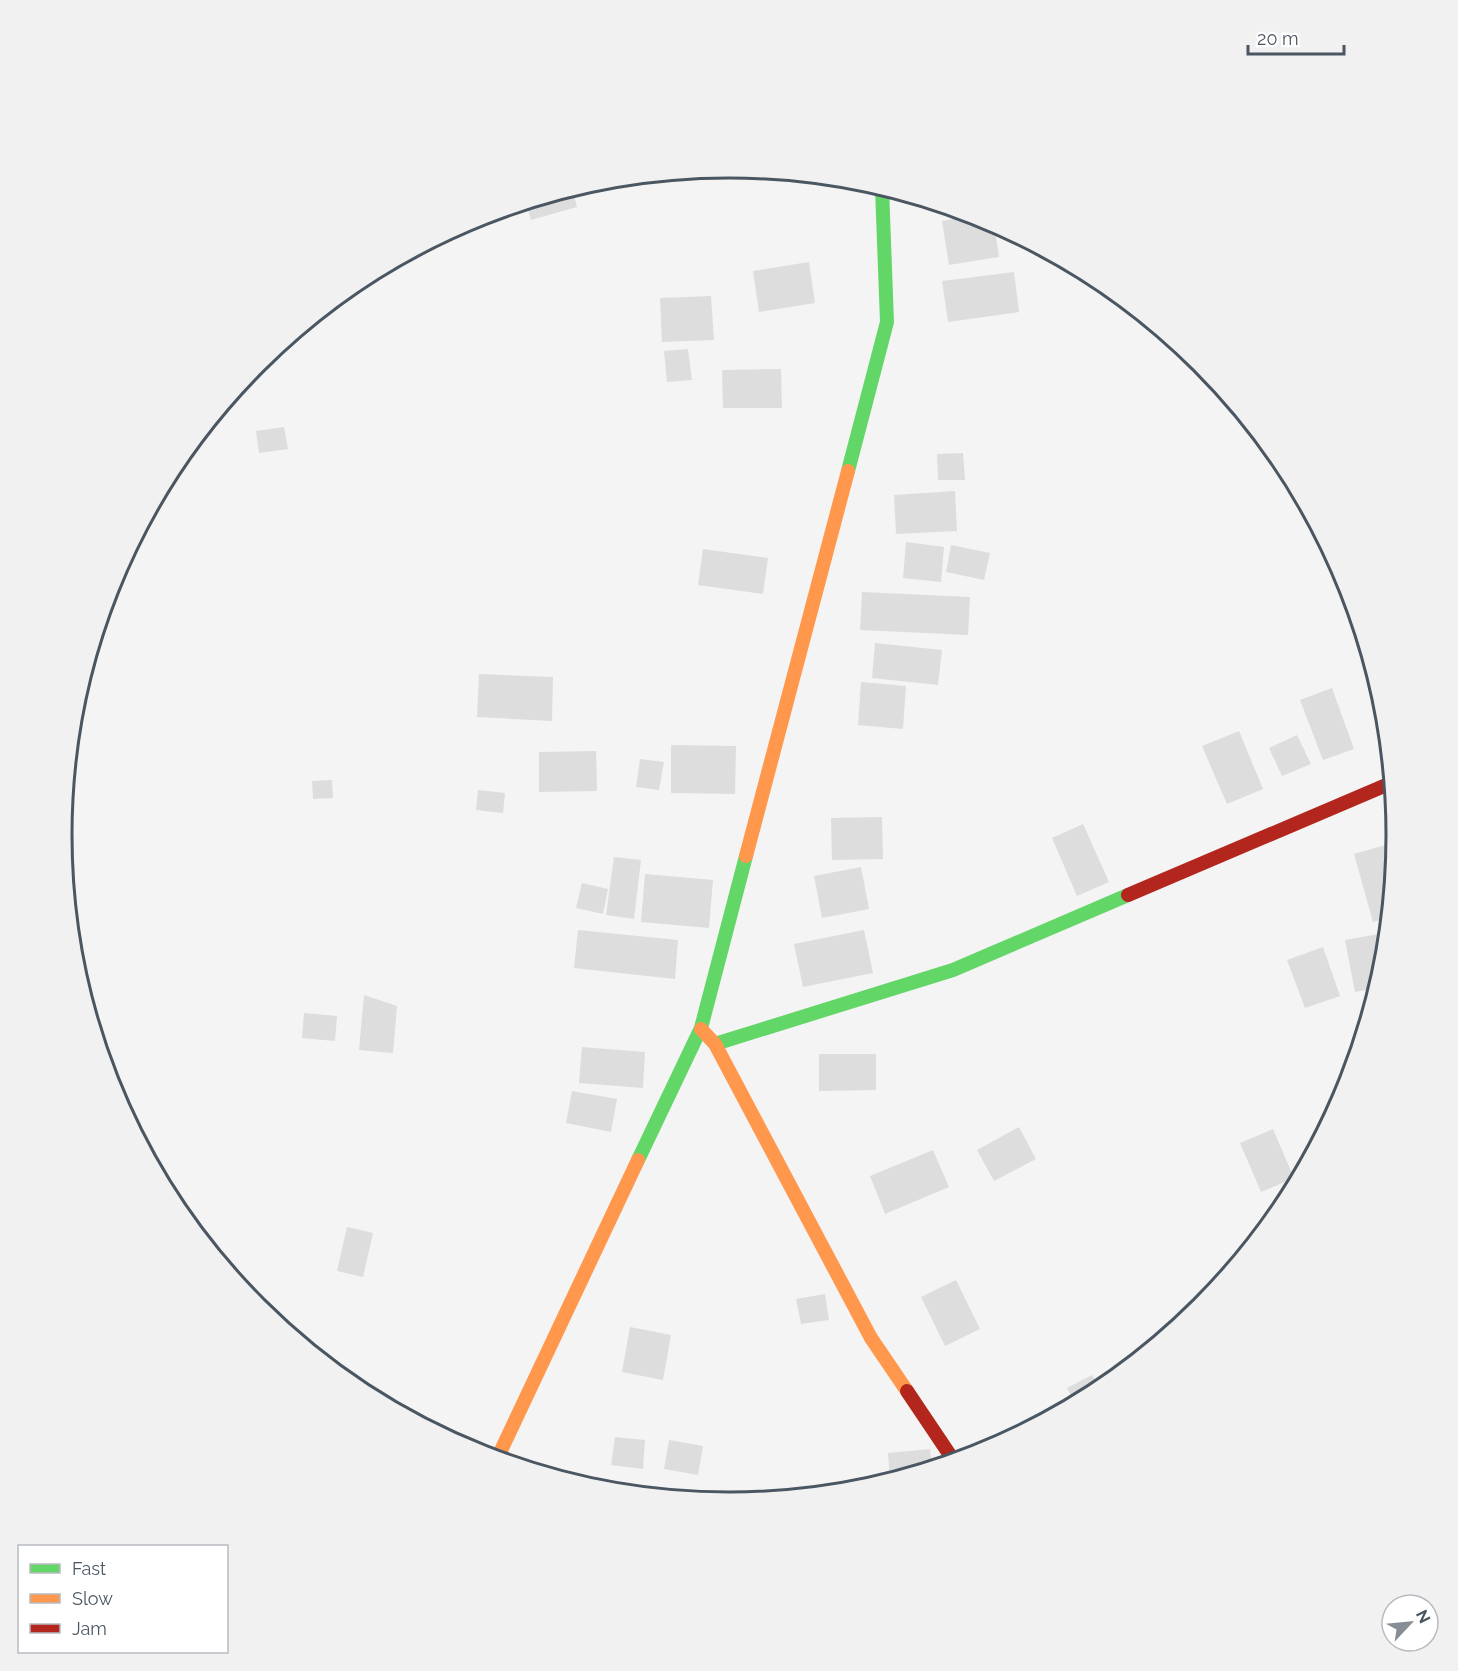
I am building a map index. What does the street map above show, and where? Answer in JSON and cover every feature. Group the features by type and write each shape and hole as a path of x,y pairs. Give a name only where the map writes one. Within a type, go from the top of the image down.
{"street":[{"path":"501,1451 700,1028 887,322 882,197"},
{"path":"715,1044 953,970 1384,786"},
{"path":"700,1028 715,1044 871,1338 949,1454"}],"building":[{"path":"574,197 577,207 531,220 528,210"},
{"path":"954,219 996,236 999,257 949,265 942,221"},
{"path":"809,262 815,303 759,312 753,271"},
{"path":"1014,272 1019,312 948,322 942,281"},
{"path":"711,296 714,340 662,342 660,298"},
{"path":"688,349 692,380 667,382 664,351"},
{"path":"781,369 782,408 723,408 722,370"},
{"path":"284,427 288,449 259,453 256,431"},
{"path":"963,453 965,480 938,480 937,454"},
{"path":"955,491 957,531 896,534 894,495"},
{"path":"906,542 944,547 941,582 903,578"},
{"path":"951,545 990,553 984,580 946,572"},
{"path":"703,549 768,558 763,594 698,585"},
{"path":"862,592 970,597 968,635 860,630"},
{"path":"875,643 942,650 938,685 872,678"},
{"path":"479,674 553,677 552,721 477,717"},
{"path":"861,682 906,686 903,729 858,725"},
{"path":"1332,688 1354,749 1323,760 1300,700"},
{"path":"1239,731 1263,789 1227,804 1202,746"},
{"path":"1297,735 1311,764 1282,776 1269,748"},
{"path":"671,745 736,746 735,794 671,793"},
{"path":"596,751 597,791 539,792 539,752"},
{"path":"640,759 664,762 659,790 636,787"},
{"path":"332,780 333,798 313,799 312,781"},
{"path":"478,790 505,793 503,813 476,810"},
{"path":"882,817 883,859 832,860 831,818"},
{"path":"1083,824 1109,882 1077,896 1052,838"},
{"path":"1386,845 1380,920 1373,922 1354,854"},
{"path":"614,857 641,860 634,919 606,915"},
{"path":"861,867 869,909 822,918 814,876"},
{"path":"645,874 713,880 709,928 641,922"},
{"path":"582,883 608,889 603,914 576,908"},
{"path":"578,930 678,940 675,979 574,968"},
{"path":"864,930 873,973 803,987 794,944"},
{"path":"1378,934 1367,990 1355,992 1345,940"},
{"path":"1323,947 1340,996 1305,1008 1287,960"},
{"path":"364,995 397,1006 393,1053 359,1050"},
{"path":"304,1013 337,1016 335,1041 302,1038"},
{"path":"582,1047 645,1052 643,1088 579,1083"},
{"path":"819,1054 876,1054 876,1090 819,1091"},
{"path":"572,1091 617,1099 611,1132 566,1123"},
{"path":"1019,1127 1036,1159 994,1181 977,1150"},
{"path":"1273,1129 1292,1174 1288,1181 1261,1192 1240,1143"},
{"path":"933,1150 949,1187 885,1214 870,1176"},
{"path":"347,1227 373,1233 363,1277 337,1271"},
{"path":"956,1280 980,1329 945,1346 921,1297"},
{"path":"825,1294 829,1320 801,1324 796,1299"},
{"path":"630,1327 671,1335 663,1380 622,1372"},
{"path":"1092,1375 1095,1381 1071,1396 1067,1388"},
{"path":"615,1437 645,1440 643,1469 611,1465"},
{"path":"669,1440 703,1446 698,1475 664,1469"},
{"path":"930,1449 931,1461 889,1472 888,1453"}],"traffic: fast":[{"path":"848,471 887,322 882,197"},
{"path":"638,1160 701,1028 746,856"},
{"path":"715,1044 953,970 1128,895"}],"traffic: slow":[{"path":"746,856 848,471"},
{"path":"701,1029 715,1044 871,1338 907,1391"},
{"path":"501,1451 638,1160"}],"traffic: jam":[{"path":"1128,895 1384,786"},
{"path":"907,1391 949,1454"}]}
